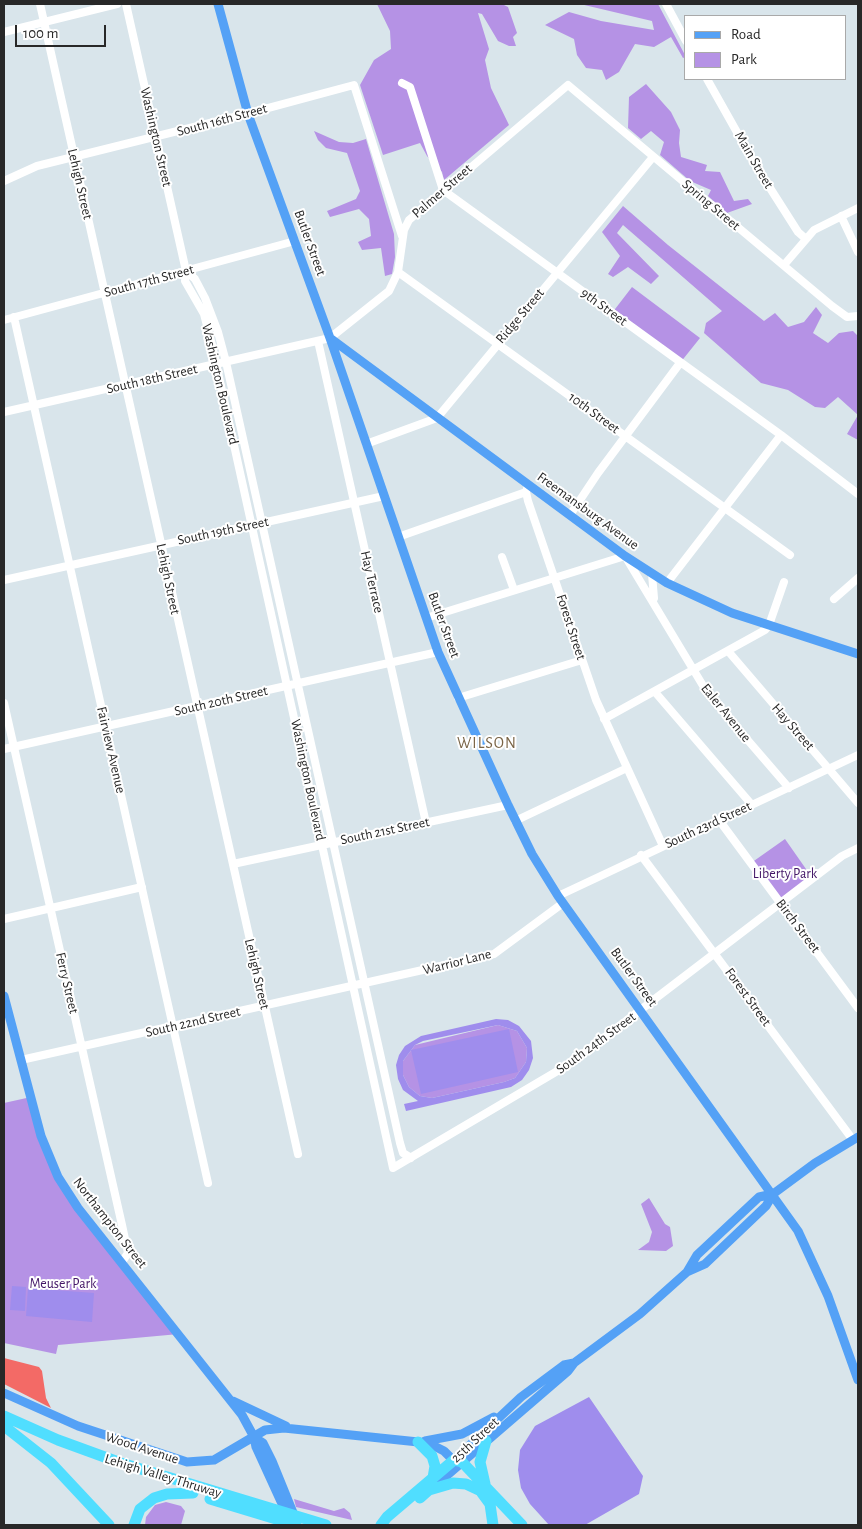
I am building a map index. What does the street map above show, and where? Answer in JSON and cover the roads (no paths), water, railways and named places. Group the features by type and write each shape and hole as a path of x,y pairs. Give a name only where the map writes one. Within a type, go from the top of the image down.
{"highway":[{"name":"Lehigh Valley Thruway","path":"4,1416 58,1440 120,1463 283,1519"},
{"path":"4,1425 52,1463 109,1525"},
{"name":"Lehigh Valley Thruway","path":"4,1425 88,1459 194,1493 298,1523 326,1525"},
{"path":"486,1441 480,1462 484,1489 492,1508 493,1525"},
{"path":"418,1442 432,1456 435,1466 433,1478"},
{"path":"458,1462 522,1525"},
{"name":"25th Street","path":"381,1525 433,1478 458,1462"},
{"path":"429,1490 458,1483 484,1489"},
{"name":"25th Street","path":"388,1525 429,1490"},
{"path":"134,1525 140,1510 154,1498 167,1494 194,1493"}],"main road":[{"name":"Butler Street","path":"218,4 248,114 330,338 438,652 515,821 532,854 561,899 798,1231 810,1256 858,1380"},
{"name":"Freemansburg Avenue","path":"330,338 437,418 487,452 527,488 570,515 625,556 667,583 714,606 858,654"},
{"name":"Northampton Street","path":"4,996 43,1141 55,1171 70,1198 230,1399 254,1437 263,1444 276,1468 298,1523"},
{"name":"25th Street","path":"458,1462 486,1441 568,1371 574,1363 640,1314 687,1272 697,1255 759,1197 773,1194 814,1163 856,1138"},
{"name":"25th Street","path":"429,1490 505,1411 564,1365 574,1363"},
{"name":"Wood Avenue","path":"4,1393 78,1426 187,1462 214,1460 268,1429 291,1428 418,1442 437,1446 458,1462"},
{"path":"230,1399 270,1420 291,1428"},
{"path":"418,1442 462,1434 505,1411"},
{"name":"Northampton Street","path":"254,1437 256,1447 278,1491 283,1519"}],"street":[{"name":"Lehigh Street","path":"40,4 298,1154"},
{"path":"4,32 117,4"},
{"name":"Washington Street","path":"126,4 186,271"},
{"path":"666,4 684,37"},
{"name":"Main Street","path":"708,80 756,166 798,232 806,239"},
{"path":"402,83 410,86 443,190"},
{"name":"South 16th Street","path":"4,181 23,170 155,138 354,85 403,238"},
{"name":"Palmer Street","path":"330,338 389,291 398,272 403,238 409,220 568,86"},
{"name":"Spring Street","path":"568,86 847,317 858,316"},
{"name":"Ridge Street","path":"437,418 653,157"},
{"name":"9th Street","path":"443,190 781,435 858,494"},
{"path":"784,265 814,230 858,208"},
{"path":"841,216 858,252"},
{"name":"South 17th Street","path":"4,320 295,241"},
{"name":"Washington Boulevard","path":"186,271 195,279 205,298 218,332 226,362 403,1153 412,1158"},
{"name":"Washington Boulevard","path":"186,271 185,281 204,314 216,364 394,1168"},
{"name":"10th Street","path":"398,272 790,555"},
{"name":"Fairview Avenue","path":"14,317 208,1183"},
{"name":"South 18th Street","path":"4,412 330,338"},
{"name":"Hay Terrace","path":"318,341 426,823"},
{"path":"570,515 680,363"},
{"path":"366,444 437,418"},
{"path":"667,583 781,435"},
{"path":"398,537 527,488"},
{"name":"Forest Street","path":"527,488 542,544 604,719 663,846"},
{"name":"South 19th Street","path":"4,580 384,496"},
{"path":"426,618 625,556"},
{"name":"Ealer Avenue","path":"625,556 708,694 788,788"},
{"path":"502,557 514,590"},
{"name":"Ealer Avenue","path":"652,574 651,587 657,607"},
{"path":"834,599 858,578"},
{"path":"604,719 765,630 769,625 784,582"},
{"name":"Hay Street","path":"728,651 858,803"},
{"name":"South 20th Street","path":"4,749 438,652"},
{"path":"458,698 582,660"},
{"path":"655,692 752,805"},
{"name":"Ferry Street","path":"4,703 127,1247 127,1256 122,1262"},
{"name":"South 23rd Street","path":"561,899 641,855 858,755"},
{"path":"515,821 627,768"},
{"name":"South 21st Street","path":"232,864 508,805"},
{"name":"Birch Street","path":"719,820 858,1008"},
{"name":"South 24th Street","path":"394,1168 571,1063 842,856 858,848"},
{"name":"Forest Street","path":"641,855 856,1138"},
{"path":"4,918 142,886"},
{"name":"Warrior Lane","path":"365,983 494,954 561,899"},
{"name":"South 22nd Street","path":"21,1060 365,983"}],"district":[{"name":"WILSON","path":"487,743"}],"park label":[{"name":"Liberty Park","path":"785,874"},
{"name":"Meuser Park","path":"63,1284"}]}
